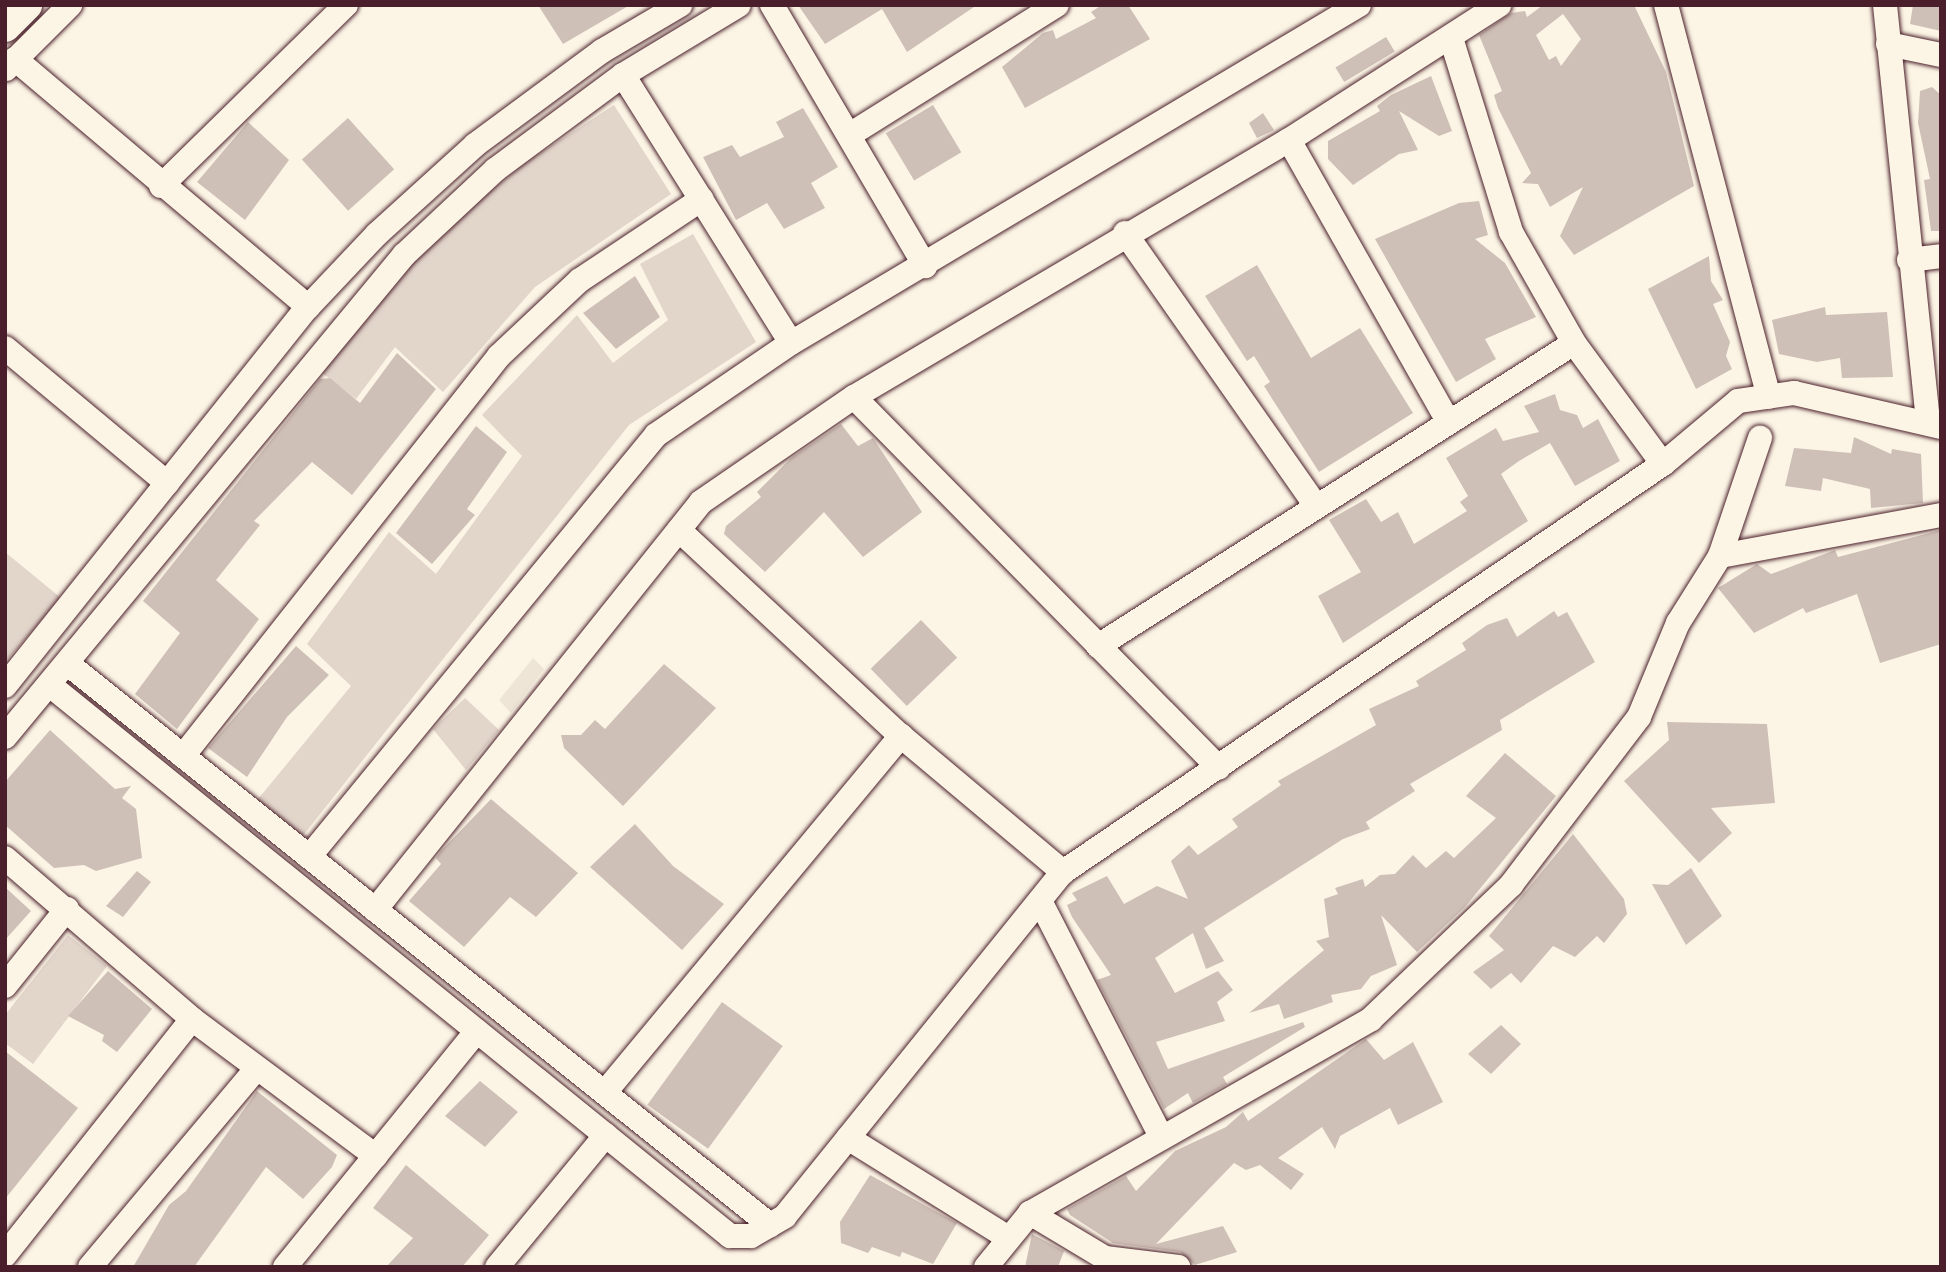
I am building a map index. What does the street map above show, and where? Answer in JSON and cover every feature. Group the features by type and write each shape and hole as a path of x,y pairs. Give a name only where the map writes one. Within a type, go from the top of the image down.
{"main road":[{"path":"5,26 26,5"}],"street":[{"path":"70,5 10,64 308,307"},
{"path":"161,186 346,5"},
{"path":"5,686 308,307 475,145 602,51 680,5"},
{"path":"5,737 51,686 404,255 495,170 623,75 738,5"},
{"path":"772,5 851,134 925,265"},
{"path":"851,134 1057,5"},
{"path":"309,857 656,435 791,344 1359,5"},
{"path":"375,910 701,502 854,397 1125,233 1289,140 1499,5"},
{"path":"1666,5 1769,397"},
{"path":"51,686 730,1236 751,1236 770,1225 848,1138 1063,872 1663,464 1738,401 1794,393 1934,425 1909,260 1885,5"},
{"path":"1451,38 1511,232 1574,344 1663,464"},
{"path":"1888,44 1941,55"},
{"path":"623,75 791,344"},
{"path":"1289,140 1448,421"},
{"path":"183,756 499,356 580,280 702,199"},
{"path":"1125,233 1316,506"},
{"path":"1909,260 1941,256"},
{"path":"1098,646 1448,421 1574,344"},
{"path":"5,348 167,483"},
{"path":"854,397 1219,768"},
{"path":"986,1267 1007,1237 1030,1213 1161,1136 1371,1019 1511,885 1639,717 1678,623 1720,556 1760,438"},
{"path":"1720,556 1941,515"},
{"path":"680,530 901,736 1063,872"},
{"path":"68,664 606,1091 770,1225"},
{"path":"606,1091 901,736"},
{"path":"5,858 192,1019 376,1156"},
{"path":"1040,901 1161,1136"},
{"path":"5,986 66,909"},
{"path":"5,1255 192,1019"},
{"path":"285,1267 477,1031"},
{"path":"90,1267 256,1069"},
{"path":"498,1267 606,1135"},
{"path":"848,1138 1007,1237"},
{"path":"1030,1213 1105,1258 1178,1267"}],"shaded area":[{"path":"614,105 671,194 535,287 443,392 395,347 356,399 317,369 443,230 525,163"},
{"path":"693,234 756,342 629,425 301,838 254,804 351,686 307,644 389,532 436,574 522,456 482,415 577,315 613,363 668,320 640,264"},
{"path":"5,552 61,598 5,662"},
{"path":"533,658 544,669 511,713 499,700"},
{"path":"465,698 499,730 466,770 433,729"},
{"path":"68,935 107,966 33,1064 5,1043 5,1015"}],"building":[{"path":"538,5 630,5 563,44"},
{"path":"798,5 977,5 907,52 882,9 825,44"},
{"path":"1102,5 1128,5 1150,39 1025,108 1002,67 1043,33 1053,30 1056,39 1096,18 1091,12"},
{"path":"1543,5 1634,5 1666,72 1694,186 1574,255 1560,236 1583,187 1550,207 1538,184 1522,183 1531,173 1498,108 1494,95 1502,91 1479,35 1511,13 1525,11 1527,17","holes":["1563,14 1581,39 1561,66 1556,56 1549,60 1536,35"]},
{"path":"1913,5 1941,5 1941,31 1910,24"},
{"path":"1386,37 1395,52 1344,82 1335,67"},
{"path":"1431,76 1452,131 1439,136 1399,111 1418,150 1399,154 1353,185 1328,159 1328,141 1380,111 1377,106 1391,95"},
{"path":"1932,87 1941,95 1941,231 1931,231 1924,180 1930,179 1918,123 1920,91"},
{"path":"933,105 961,152 914,180 886,133"},
{"path":"803,108 838,167 811,183 825,208 784,229 767,203 736,220 703,157 732,145 740,157 784,137 776,122"},
{"path":"1263,113 1274,130 1257,138 1249,123"},
{"path":"348,118 394,169 348,211 302,159"},
{"path":"248,122 289,160 245,220 197,182"},
{"path":"1479,201 1488,235 1475,239 1505,263 1536,317 1485,339 1496,359 1456,382 1375,239 1459,203"},
{"path":"1709,256 1711,281 1723,300 1713,304 1730,342 1726,356 1732,369 1696,389 1648,289"},
{"path":"1257,265 1311,358 1360,328 1413,413 1319,472 1264,386 1270,382 1254,356 1247,361 1205,296"},
{"path":"635,276 660,317 616,349 583,313"},
{"path":"1825,307 1826,315 1887,312 1893,377 1842,378 1840,358 1817,362 1779,354 1772,320"},
{"path":"397,353 436,389 352,495 312,462 254,521 260,525 216,580 259,619 177,729 135,694 180,633 143,601 320,379 330,378 360,403"},
{"path":"1555,394 1560,410 1577,415 1583,428 1598,419 1620,461 1575,486 1550,443 1519,461 1501,474 1528,521 1343,643 1318,596 1361,572 1329,520 1366,499 1381,522 1398,512 1414,544 1467,511 1460,502 1468,496 1446,458 1496,428 1503,441 1539,432 1524,406"},
{"path":"841,424 858,446 873,438 922,512 863,557 824,512 765,572 724,534 726,526 761,497 757,492 791,458"},
{"path":"476,426 507,452 467,509 475,515 432,564 396,533"},
{"path":"1854,437 1891,454 1892,449 1921,454 1923,503 1871,508 1870,489 1823,478 1821,491 1785,486 1794,448 1851,453"},
{"path":"1941,530 1941,644 1880,663 1857,594 1806,613 1803,608 1754,633 1718,588 1757,564 1771,574 1835,550 1838,557"},
{"path":"1554,611 1558,617 1567,612 1595,662 1500,720 1502,730 1410,784 1415,791 1366,822 1370,829 1343,839 1204,928 1224,961 1206,969 1193,933 1155,958 1175,993 1218,971 1233,990 1217,1002 1225,1021 1156,1042 1168,1069 1303,1022 1305,1027 1223,1077 1227,1084 1193,1103 1188,1093 1164,1109 1097,980 1111,975 1072,917 1067,905 1077,900 1072,893 1107,876 1124,904 1157,886 1188,899 1171,861 1189,845 1198,855 1238,827 1232,819 1281,785 1278,781 1376,725 1369,709 1419,686 1416,681 1466,650 1462,643 1487,625 1507,618 1517,637"},
{"path":"921,620 957,657 907,706 871,669"},
{"path":"296,646 329,675 287,717 247,777 208,748"},
{"path":"664,664 716,708 623,806 564,748 561,735 581,735 595,720 605,729"},
{"path":"1667,722 1767,724 1775,803 1711,808 1732,833 1699,863 1624,781 1669,740"},
{"path":"50,730 115,789 131,786 122,798 136,809 142,858 96,871 84,865 54,868 5,825 5,782"},
{"path":"1505,753 1556,796 1465,907 1417,952 1381,915 1397,965 1371,976 1361,989 1331,995 1333,1002 1284,1019 1279,1004 1249,1013 1324,950 1316,941 1329,937 1324,899 1338,894 1335,888 1363,879 1365,887 1380,875 1395,874 1413,855 1426,868 1446,851 1454,858 1496,818 1466,796"},
{"path":"491,799 578,873 536,917 510,897 464,947 409,901 441,864 436,858 441,851"},
{"path":"635,824 673,866 724,904 682,950 590,867"},
{"path":"1573,834 1624,899 1627,914 1604,943 1597,936 1575,957 1553,946 1521,983 1511,973 1491,989 1473,972 1504,950 1489,936"},
{"path":"1691,868 1722,916 1686,945 1652,884 1668,885"},
{"path":"137,871 151,882 123,917 106,906"},
{"path":"5,887 31,911 5,940"},
{"path":"108,971 152,1009 117,1052 102,1041 104,1035 68,1016"},
{"path":"722,1002 783,1046 708,1149 647,1105"},
{"path":"1501,1025 1521,1044 1491,1074 1468,1054"},
{"path":"1366,1039 1384,1060 1413,1042 1443,1102 1398,1125 1390,1108 1340,1136 1335,1149 1322,1127 1278,1158 1304,1174 1291,1190 1260,1165 1246,1170 1234,1163 1156,1244 1223,1226 1237,1252 1195,1265 1180,1252 1113,1243 1070,1215 1067,1209 1126,1176 1136,1191 1175,1151 1226,1127 1243,1112 1248,1121"},
{"path":"5,1051 78,1108 5,1199"},
{"path":"480,1081 518,1112 485,1147 445,1116"},
{"path":"257,1091 337,1155 332,1167 303,1199 266,1167 194,1267 133,1267 169,1205 186,1191"},
{"path":"406,1165 489,1235 462,1267 386,1267 413,1238 373,1208"},
{"path":"870,1175 957,1223 933,1264 902,1252 900,1257 872,1247 868,1253 841,1243 840,1222"},
{"path":"1032,1234 1064,1251 1058,1267 1025,1267"}]}
